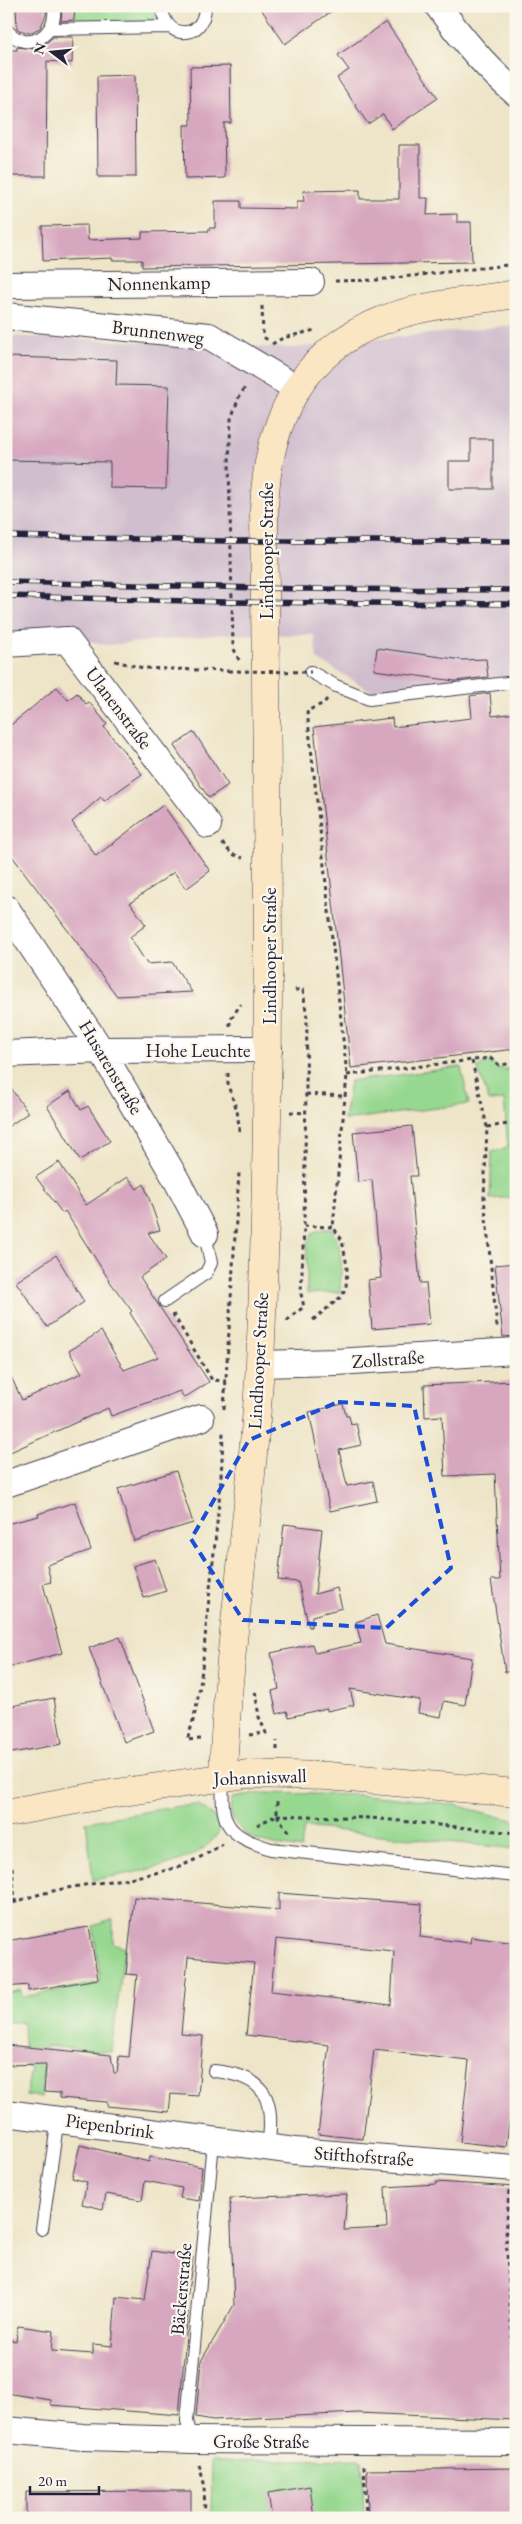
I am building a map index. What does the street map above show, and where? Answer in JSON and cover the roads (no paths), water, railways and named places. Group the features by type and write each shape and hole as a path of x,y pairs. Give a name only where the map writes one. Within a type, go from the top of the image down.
{"main road":[{"name":"Lindhooper Straße","path":"222,1776 226,1712 255,1431 260,1364 269,1049 269,822 265,486 272,441 296,388 331,348 355,332 382,320 424,309 516,294"},
{"name":"Johanniswall","path":"6,1813 222,1776 302,1774 516,1793"}],"street":[{"path":"438,6 455,30 497,77 516,93"},
{"name":"Nonnenkamp","path":"6,285 311,282"},
{"name":"Brunnenweg","path":"6,316 209,336 296,388"},
{"name":"Ulanenstraße","path":"6,644 67,640 208,825"},
{"name":"Husarenstraße","path":"6,908 101,1050 176,1179 205,1234"},
{"name":"Hohe Leuchte","path":"6,1054 101,1050 269,1049"},
{"name":"Zollstraße","path":"260,1364 336,1362 516,1351"},
{"path":"6,1484 216,1419"},
{"name":"Piepenbrink","path":"6,2113 58,2118 213,2142"},
{"name":"Stifthofstraße","path":"213,2142 513,2168"},
{"name":"Große Straße","path":"6,2430 83,2437 192,2440 516,2442"}],"lane":[{"path":"6,30 20,40 32,41 42,37 51,29 55,19 54,6"},
{"path":"162,6 162,17 168,27"},
{"path":"51,29 168,27 178,32 190,32 200,26 205,16 205,6"},
{"path":"311,672 336,686 369,699 516,682"},
{"path":"165,1301 206,1273 211,1264 205,1234"},
{"path":"222,1776 221,1810 225,1821 238,1836 270,1849 516,1876"},
{"path":"214,2071 240,2076 263,2090 272,2114 268,2148"},
{"path":"42,2229 58,2118"},
{"name":"Bäckerstraße","path":"192,2440 187,2425 213,2142"}],"railway":[{"path":"6,536 224,541 516,541"},
{"path":"6,582 302,589 516,590"},
{"path":"6,596 225,602 516,604"}]}
